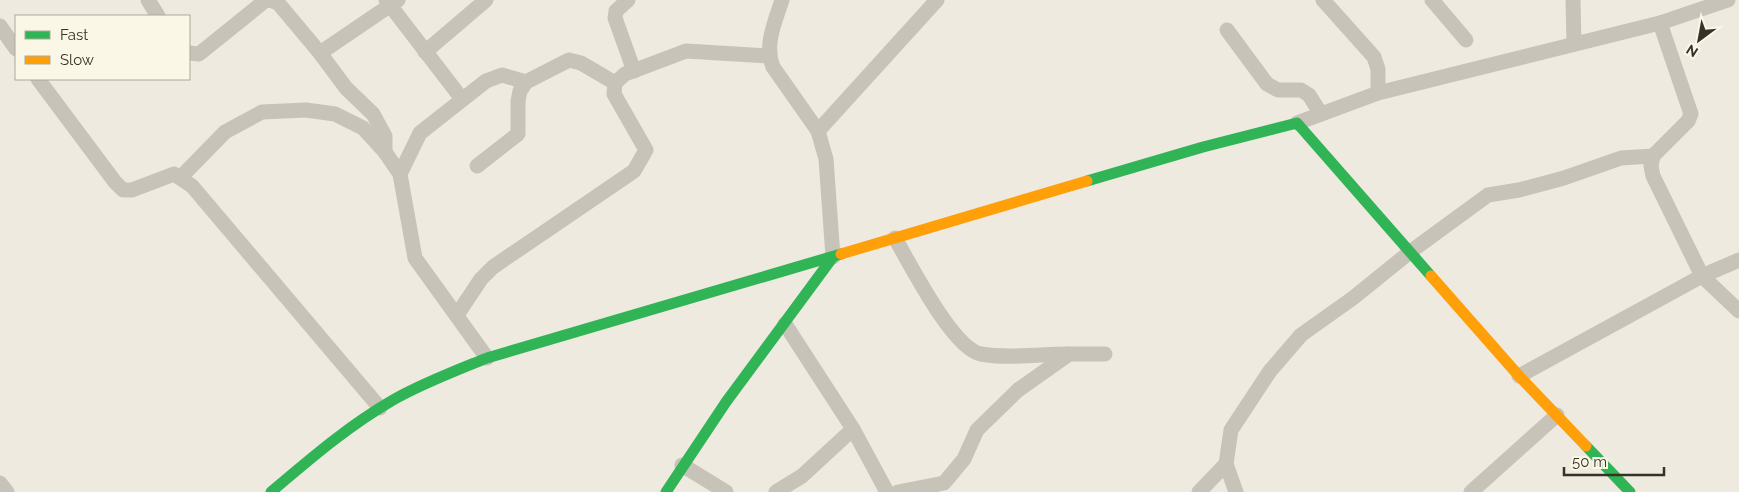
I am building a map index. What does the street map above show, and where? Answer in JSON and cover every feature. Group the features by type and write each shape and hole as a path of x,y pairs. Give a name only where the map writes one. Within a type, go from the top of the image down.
{"street":[{"path":"148,0 157,15"},
{"path":"190,53 199,54 266,0"},
{"path":"270,0 278,3 320,52 346,88 373,114 385,136 385,152"},
{"path":"425,52 486,0"},
{"path":"628,0 616,11 615,18 634,71"},
{"path":"666,492 715,413 785,324 833,257 826,158 818,131 774,67 769,56 770,40 782,0"},
{"path":"818,131 937,0"},
{"path":"1323,0 1374,57 1378,69 1378,93"},
{"path":"1432,0 1466,40"},
{"path":"1573,0 1574,44"},
{"path":"271,492 316,454 380,408 431,382 488,358 1203,147 1297,123 1378,93 1660,22 1726,0"},
{"path":"320,52 391,2 425,52 462,99"},
{"path":"1660,22 1691,114 1688,121 1653,156 1651,166 1653,176 1702,276 1739,311"},
{"path":"0,26 15,48"},
{"path":"1227,30 1267,84 1278,90 1301,90 1309,95 1321,114"},
{"path":"457,315 481,279 493,267 634,171 640,163 646,150 614,94 615,83 625,74 686,51 769,56"},
{"path":"477,166 518,134 518,101 520,91 526,82 569,60 581,63 615,83"},
{"path":"400,174 420,133 486,81 502,75 526,82"},
{"path":"39,80 123,190 132,190 174,174 198,194 380,408"},
{"path":"181,178 225,132 262,112 306,110 335,114 363,128 385,152 400,174 415,258 488,358"},
{"path":"1297,123 1519,376 1630,492"},
{"path":"1236,492 1226,464 1231,430 1270,371 1301,335 1353,298 1410,252 1488,195 1546,182 1621,158 1653,156"},
{"path":"895,238 926,293 962,344 979,354 1105,354"},
{"path":"1519,376 1702,276 1739,260"},
{"path":"785,324 853,429 887,492"},
{"path":"898,492 944,483 964,459 977,430 1018,390 1069,354"},
{"path":"1471,492 1556,415"},
{"path":"776,492 802,476 853,429"},
{"path":"682,464 726,492"},
{"path":"1199,492 1226,464"},
{"path":"0,483 7,492"}],"traffic: fast":[{"path":"1087,181 1203,147 1297,123 1431,276"},
{"path":"271,492 330,443 360,421 393,400 427,383 487,358 841,254"},
{"path":"666,492 726,402 833,257"},
{"path":"1586,446 1630,492"}],"traffic: slow":[{"path":"841,254 1087,181"},
{"path":"1431,276 1519,376 1586,446"}]}
